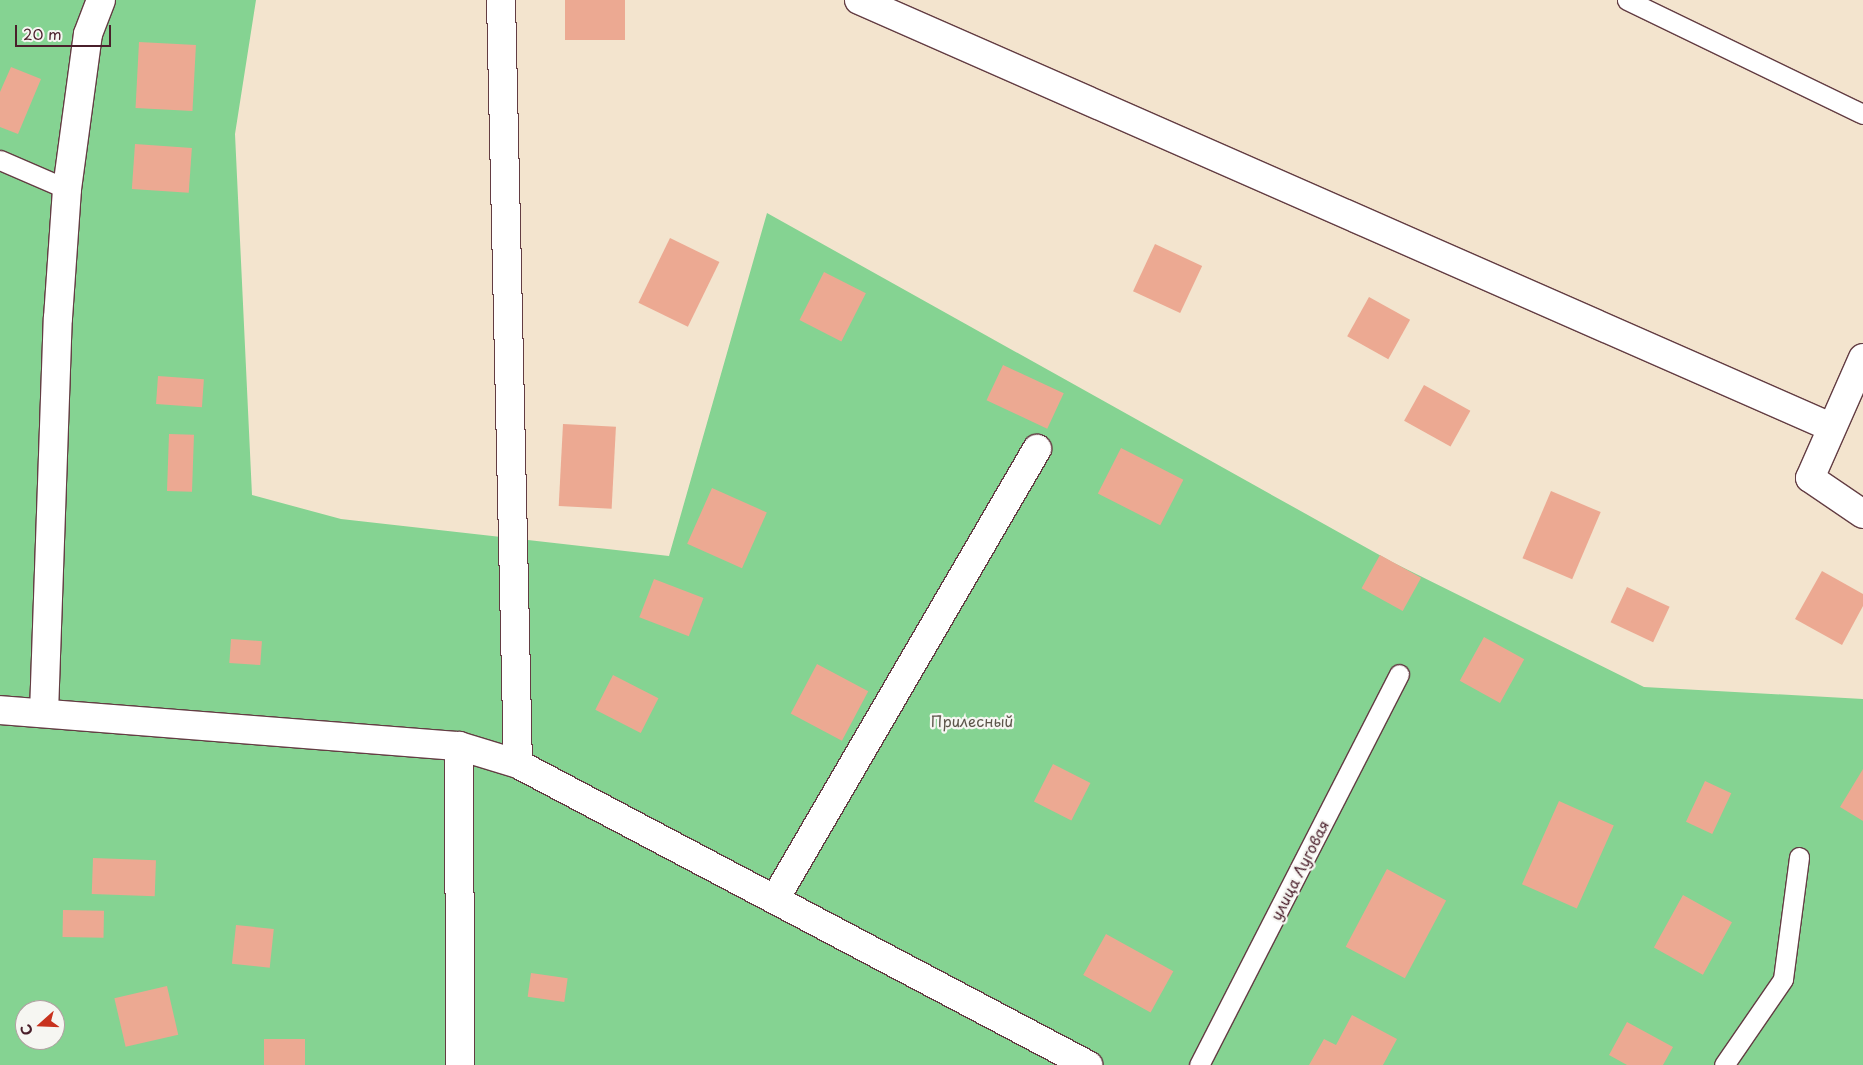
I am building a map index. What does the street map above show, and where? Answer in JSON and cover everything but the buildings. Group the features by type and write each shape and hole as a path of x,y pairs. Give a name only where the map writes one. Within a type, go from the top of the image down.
{"street":[{"path":"44,713 58,318 67,188 88,34 101,0"},
{"path":"501,0 518,764"},
{"path":"859,0 1831,428"},
{"path":"1863,358 1810,478 1863,514"},
{"path":"775,900 1037,449"},
{"path":"0,710 460,746 518,764 1088,1065"},
{"path":"460,746 460,1065"}],"lane":[{"path":"1626,0 1863,114"},
{"path":"0,160 67,188"},
{"name":"улица Луговая","path":"1199,1065 1399,674"},
{"path":"1724,1065 1783,979 1799,857"}],"green space":[{"name":"Прилесный","path":"0,0 256,0 235,134 252,495 341,519 669,556 767,213 1392,562 1644,687 1863,699 1863,1065 0,1065"}]}
